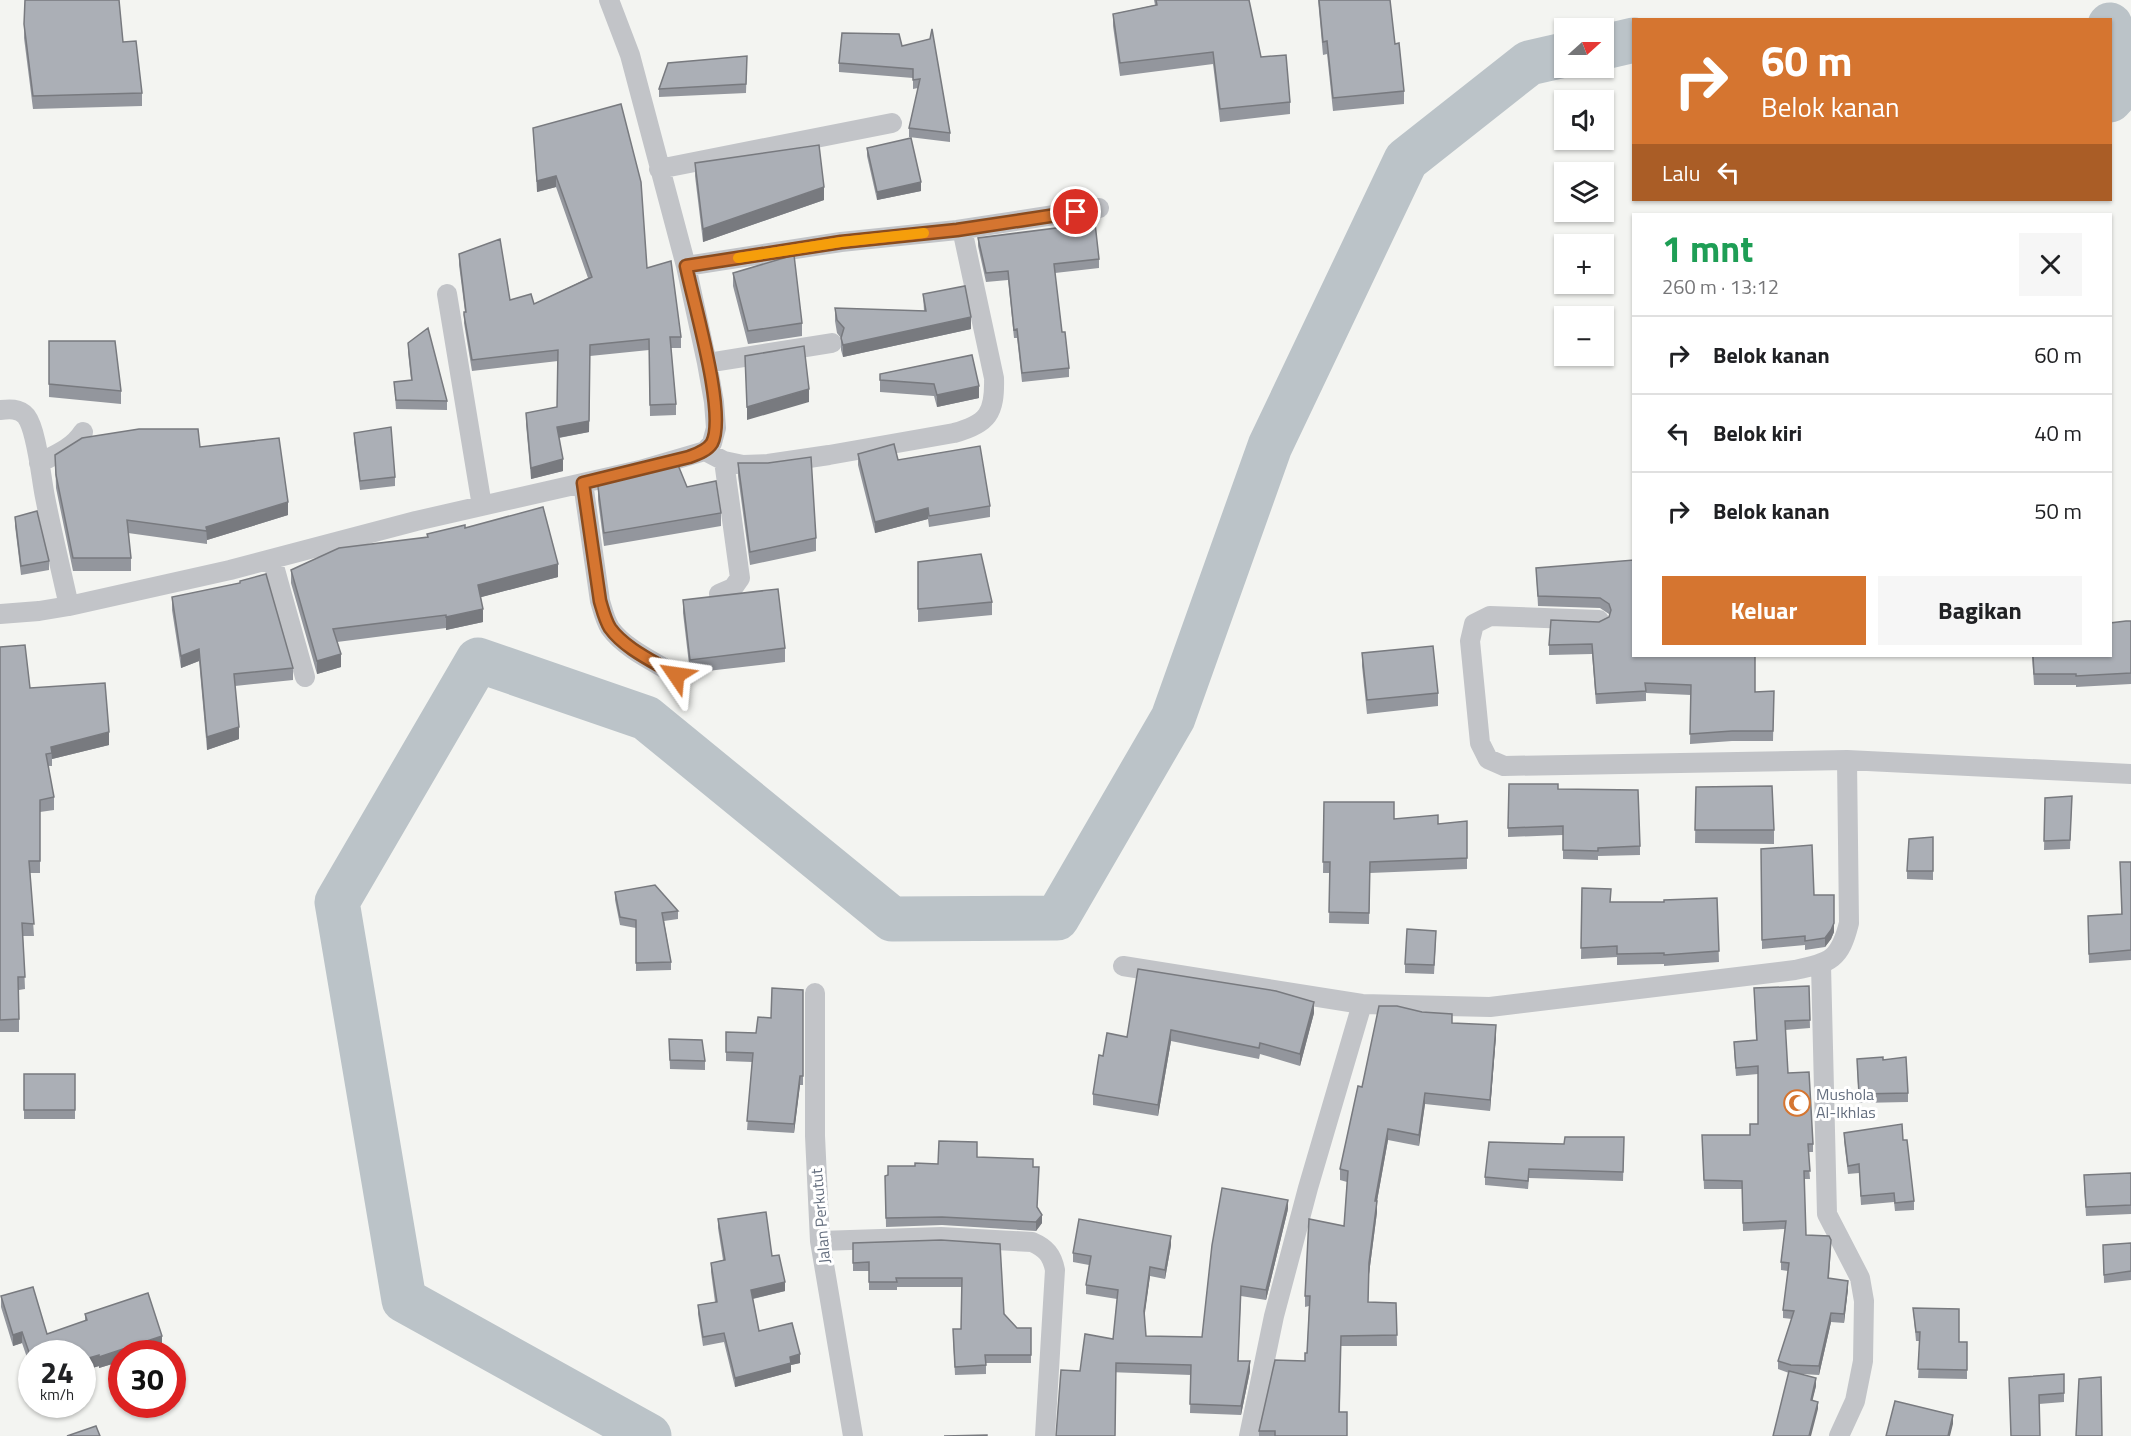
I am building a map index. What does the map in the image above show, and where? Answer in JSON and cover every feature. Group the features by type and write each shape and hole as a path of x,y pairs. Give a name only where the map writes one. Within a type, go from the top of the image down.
{"street":[{"path":"0,614 69,606 640,470 705,451 712,443 716,428 707,363 686,266 630,55 609,0"},
{"path":"659,169 892,123"},
{"path":"686,266 841,242 963,229 1099,208"},
{"path":"705,451 723,461 743,465 768,464 954,433 973,428 983,421 991,409 994,378 963,229"},
{"path":"447,294 482,506"},
{"path":"707,363 832,343"},
{"path":"0,410 20,411 27,418 33,435 69,606"},
{"path":"39,464 61,453 78,440 83,432"},
{"path":"719,594 733,588 740,578 723,461"},
{"path":"583,483 604,617 611,629 624,642 676,675"},
{"path":"272,559 305,677"},
{"path":"1599,620 1490,616 1474,624 1470,641 1480,743 1488,759 1504,766 1847,760 2131,774"},
{"path":"1123,966 1362,1004 1490,1007 1821,965 1834,957 1844,943 1849,923 1847,760"},
{"path":"1821,965 1827,1214 1860,1278 1864,1301 1863,1361 1855,1401 1839,1436"},
{"name":"Jalan Perkutut","path":"815,993 815,1136 820,1241 853,1436"},
{"path":"1249,1436 1277,1304 1362,1004"},
{"path":"820,1241 941,1237 1032,1242 1044,1248 1053,1260 1055,1270 1045,1436"}],"building":[{"path":"25,0 119,0 123,42 136,41 142,93 33,96 24,24"},
{"path":"1156,0 1249,0 1261,57 1286,55 1290,102 1220,109 1213,52 1120,63 1113,14 1157,5"},
{"path":"1319,0 1390,0 1395,44 1399,43 1404,91 1333,98 1327,41 1323,42"},
{"path":"932,29 950,133 909,128 920,79 913,80 913,69 839,63 842,33 899,34 902,46 930,39"},
{"path":"747,56 746,84 659,89 668,63"},
{"path":"621,104 641,182 647,268 671,261 681,337 670,337 676,404 650,405 649,339 590,345 589,421 557,427 563,459 531,468 526,413 557,407 558,350 472,360 464,315 466,312 459,254 500,239 510,300 531,294 534,304 592,277 556,176 537,181 533,128"},
{"path":"911,138 921,182 877,192 867,148"},
{"path":"819,145 824,187 703,229 695,163"},
{"path":"1095,223 1099,259 1054,264 1069,368 1022,373 1017,329 1014,330 1008,271 986,273 978,238"},
{"path":"794,255 802,323 748,331 733,273"},
{"path":"965,286 971,317 843,345 841,338 844,328 837,320 835,308 926,311 923,294"},
{"path":"428,328 447,401 396,400 394,382 412,380 408,343"},
{"path":"49,341 115,341 121,391 49,384"},
{"path":"804,346 809,389 747,407 745,356"},
{"path":"972,355 979,386 937,395 934,384 880,380 880,374"},
{"path":"391,427 395,477 360,481 354,433"},
{"path":"139,429 198,429 200,447 279,438 288,502 206,527 207,531 127,520 131,558 73,558 56,475 55,455 82,438"},
{"path":"894,444 898,460 980,446 990,506 929,516 928,508 875,522 858,454"},
{"path":"811,457 816,538 750,552 738,463 768,463"},
{"path":"678,465 687,487 716,481 721,513 604,533 598,487 603,478"},
{"path":"543,507 558,564 478,585 483,609 446,617 446,615 333,629 341,654 317,661 291,570 339,548 428,537 427,534 465,525 465,528"},
{"path":"37,511 49,561 21,566 15,517"},
{"path":"981,554 992,602 918,609 918,562"},
{"path":"1632,560 1632,657 1755,657 1755,692 1774,691 1773,731 1690,734 1691,685 1645,683 1646,691 1596,694 1592,644 1549,645 1551,620 1599,622 1609,617 1611,610 1609,604 1600,598 1538,596 1536,568"},
{"path":"266,574 293,668 234,674 239,727 207,737 199,649 181,656 172,597 240,583 240,581"},
{"path":"778,589 785,648 690,660 683,600"},
{"path":"2131,621 2131,673 2076,676 2076,674 2034,674 2033,657 2112,657 2112,623"},
{"path":"25,645 30,688 105,683 109,732 51,747 52,753 46,754 54,797 40,800 40,861 29,861 34,924 22,923 25,977 18,977 19,1019 0,1020 0,647"},
{"path":"1433,646 1438,693 1367,700 1362,653"},
{"path":"1509,784 1558,784 1558,789 1638,790 1640,846 1598,848 1598,851 1563,850 1563,826 1508,828"},
{"path":"1772,786 1774,830 1695,830 1696,787"},
{"path":"2072,796 2070,840 2044,841 2045,798"},
{"path":"1324,802 1394,802 1394,819 1438,815 1438,824 1467,821 1467,858 1370,862 1369,913 1329,912 1330,862 1323,862"},
{"path":"1933,837 1933,871 1907,871 1909,839"},
{"path":"1812,845 1814,895 1834,895 1834,923 1831,930 1825,938 1805,941 1805,936 1762,940 1761,849"},
{"path":"2120,862 2131,862 2131,950 2089,954 2088,916 2122,914"},
{"path":"655,885 678,911 662,913 671,962 636,963 636,920 620,917 615,892"},
{"path":"1582,888 1611,889 1610,902 1664,902 1664,900 1717,898 1719,951 1664,955 1664,953 1617,954 1617,946 1581,948"},
{"path":"1407,929 1436,931 1434,965 1405,964"},
{"path":"1138,969 1276,991 1314,1002 1300,1054 1260,1043 1259,1048 1171,1030 1158,1105 1093,1094 1099,1055 1103,1056 1107,1033 1127,1037"},
{"path":"1809,986 1810,1020 1785,1021 1788,1073 1809,1072 1813,1144 1808,1144 1810,1171 1804,1171 1806,1235 1829,1236 1831,1240 1828,1278 1848,1281 1844,1314 1831,1313 1819,1366 1791,1365 1778,1361 1794,1311 1783,1310 1789,1263 1781,1262 1786,1221 1743,1223 1742,1181 1704,1180 1702,1135 1750,1135 1750,1124 1758,1124 1758,1066 1736,1068 1734,1042 1757,1040 1754,988"},
{"path":"772,988 803,990 803,1076 800,1076 794,1124 747,1121 753,1053 726,1052 726,1032 756,1033 758,1017 771,1018"},
{"path":"1379,1006 1397,1006 1422,1012 1452,1014 1452,1023 1496,1025 1490,1100 1425,1093 1419,1135 1388,1129 1375,1201 1377,1201 1369,1263 1368,1302 1396,1303 1397,1335 1341,1336 1339,1412 1347,1412 1347,1436 1275,1436 1275,1431 1259,1431 1275,1360 1305,1361 1305,1353 1307,1353 1310,1296 1305,1296 1309,1219 1344,1226 1348,1171 1340,1169 1358,1086 1362,1087"},
{"path":"669,1039 702,1040 705,1061 670,1060"},
{"path":"1883,1057 1883,1060 1906,1057 1908,1093 1859,1094 1857,1059"},
{"path":"24,1074 75,1074 75,1110 24,1110"},
{"path":"1902,1124 1903,1140 1907,1140 1914,1201 1895,1203 1894,1193 1861,1196 1859,1164 1848,1166 1844,1133"},
{"path":"1565,1137 1624,1137 1623,1172 1529,1169 1528,1181 1485,1177 1489,1142 1564,1144"},
{"path":"939,1141 977,1142 977,1157 1033,1159 1033,1167 1039,1167 1037,1207 1042,1215 1036,1222 942,1217 886,1218 885,1176 888,1175 888,1166 915,1166 915,1163 938,1164"},
{"path":"2131,1173 2131,1205 2086,1207 2084,1175"},
{"path":"1222,1188 1288,1200 1266,1290 1241,1286 1238,1361 1250,1361 1241,1406 1190,1404 1191,1365 1116,1363 1115,1436 1056,1436 1061,1370 1080,1371 1085,1334 1113,1339 1118,1290 1086,1285 1091,1256 1073,1253 1079,1219 1171,1236 1165,1270 1150,1267 1144,1311 1146,1336 1202,1337 1212,1245"},
{"path":"766,1212 772,1256 779,1255 785,1282 751,1290 759,1331 792,1323 800,1354 790,1357 791,1363 735,1378 724,1333 703,1337 698,1305 717,1302 711,1263 725,1260 718,1219"},
{"path":"941,1240 1000,1244 1004,1314 1017,1328 1031,1328 1031,1355 985,1355 986,1365 955,1367 953,1329 961,1329 962,1278 896,1278 897,1282 869,1282 869,1262 853,1263 853,1243"},
{"path":"2131,1243 2131,1271 2104,1275 2103,1245"},
{"path":"33,1287 47,1334 87,1320 85,1314 148,1293 162,1336 150,1340 108,1340 108,1354 99,1357 99,1355 96,1356 96,1340 25,1340 22,1332 13,1335 1,1296"},
{"path":"1913,1308 1959,1309 1959,1342 1967,1342 1967,1370 1918,1369 1920,1332 1916,1332"},
{"path":"1789,1371 1816,1378 1811,1400 1818,1402 1809,1436 1773,1436"},
{"path":"2064,1374 2064,1393 2039,1395 2040,1436 2011,1436 2009,1378"},
{"path":"2101,1377 2102,1436 2076,1436 2079,1379"},
{"path":"1895,1401 1953,1415 1948,1436 1886,1436"},
{"path":"96,1426 100,1436 67,1436"}],"waterway":[{"path":"2112,31 2128,80 2112,98"},
{"path":"1614,45 1632,40"},
{"path":"649,1436 404,1300 337,902 478,660 646,718 892,919 1057,918 1173,718 1270,446 1406,160 1529,63 1554,57"}],"slow traffic":[{"path":"738,258 841,242 924,233"}],"place":[{"name":"Mushola Al-Ikhlas","path":"1797,1103"}],"route":[{"path":"676,675 624,642 611,629 604,617 583,483 689,457 705,451 712,443 716,428 714,402 686,266 841,242 957,230 1076,212"}]}
